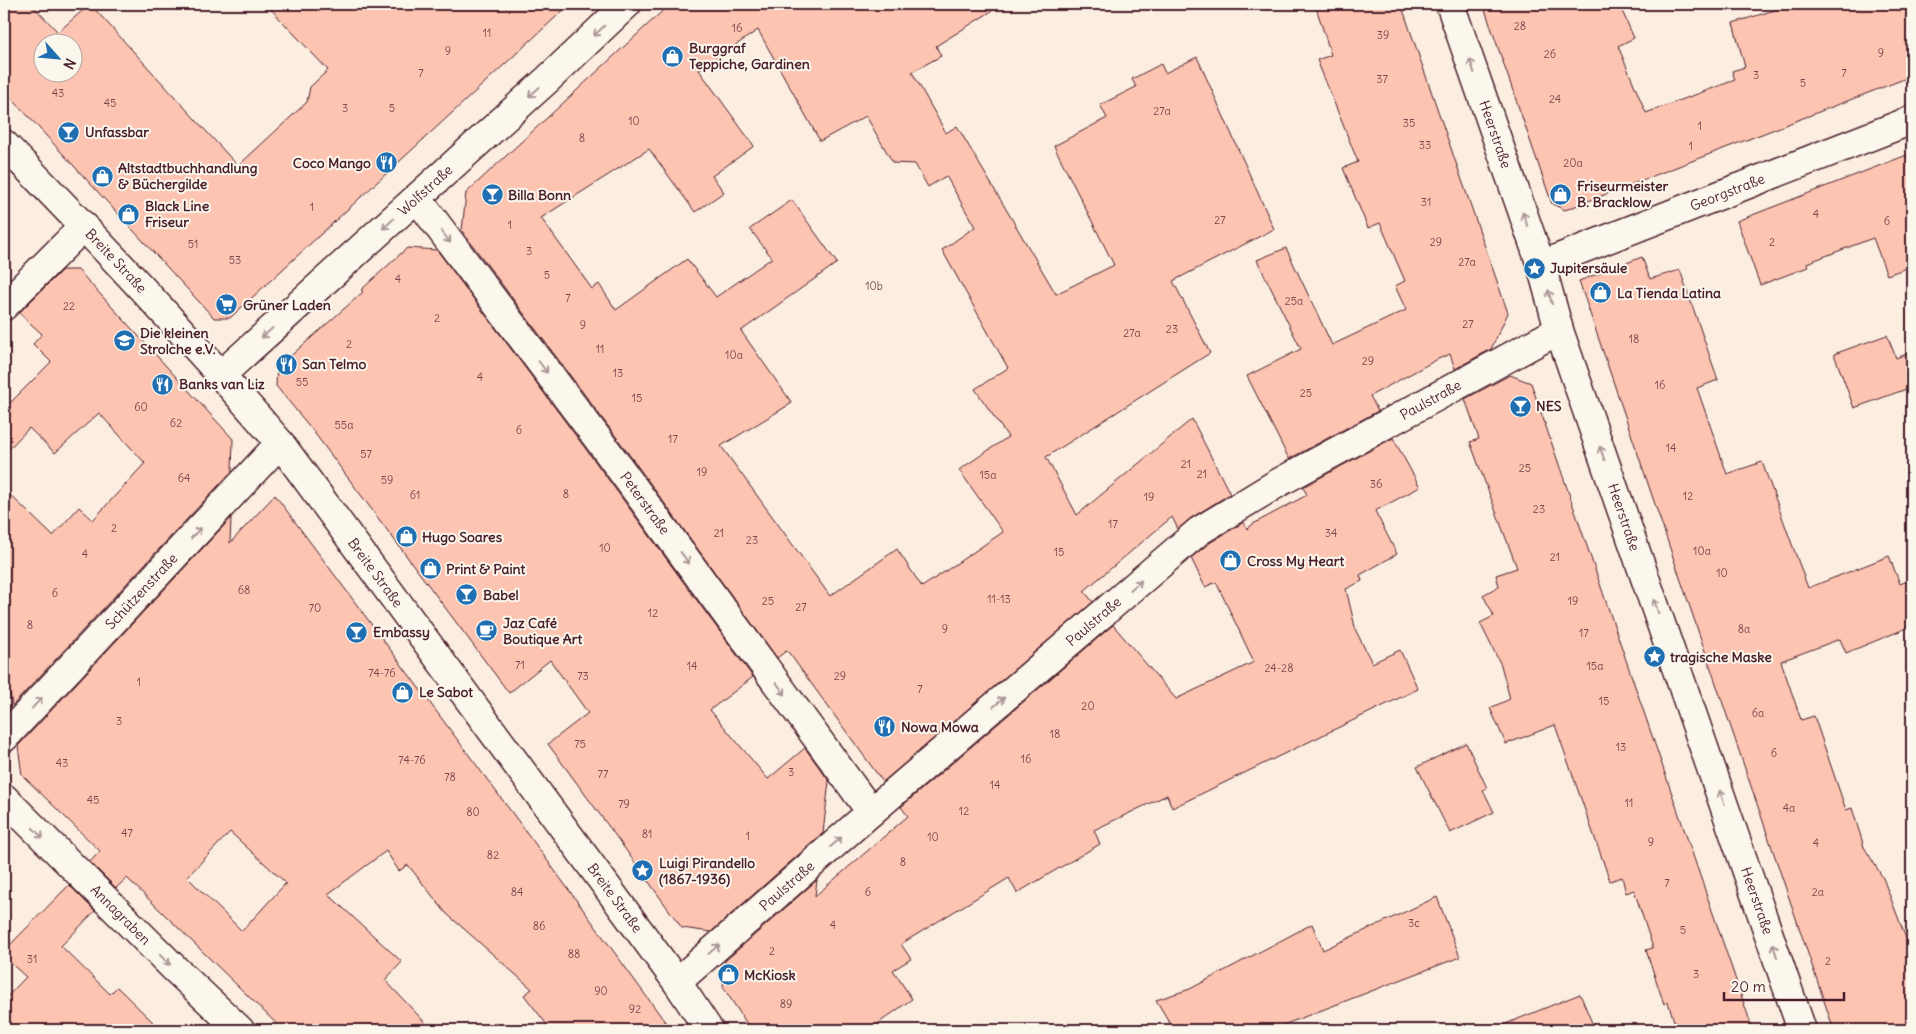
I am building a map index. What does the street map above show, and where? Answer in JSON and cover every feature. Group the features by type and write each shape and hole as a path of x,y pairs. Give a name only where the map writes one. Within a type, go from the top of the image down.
{"street":[{"name":"Wolfstraße","path":"222,374 553,75 627,4"},
{"name":"Heerstraße","path":"1450,4 1541,265 1559,330 1802,1030"},
{"name":"Georgstraße","path":"1541,265 1912,120"},
{"name":"Breite Straße","path":"4,144 84,226 222,374 280,443 677,982 709,1030"},
{"name":"Peterstraße","path":"417,198 607,452 871,812"},
{"path":"4,306 84,226"},
{"name":"Paulstraße","path":"677,982 871,812 1199,531 1278,483 1559,330"},
{"name":"Schützenstraße","path":"4,738 280,443"},
{"name":"Annagraben","path":"5,802 175,970 240,1030"}],"building":[{"path":"4,4 31,4 58,32 90,4 238,166 307,102 310,87 328,70 266,4 570,4 230,318 214,318 4,90"},
{"path":"670,4 1003,4 936,46 941,56 912,72 946,133 957,126 1056,294 1114,265 1054,146 1107,118 1100,105 1136,87 1132,79 1161,64 1165,73 1197,57 1274,229 1173,281 1210,353 1046,457 1077,515 1192,419 1230,494 1191,518 1178,529 1172,517 1084,591 1093,602 883,782 789,653 786,651 777,658 620,442 462,231 466,193","holes":["758,30 820,141 866,116 893,163 915,164 928,187 946,176 975,227 942,250 1008,368 975,389 1008,437 959,470 1003,532 922,587 897,549 830,596 721,446 792,403 741,331 837,263 792,200 750,229 772,258 716,297 687,259 616,310 599,284 592,289 541,218 649,149 695,212 724,192 712,176 754,146 699,70"]},
{"path":"1315,4 1401,4 1508,313 1491,349 1455,369 1450,354 1436,360 1370,396 1378,411 1289,459 1247,376 1301,349 1257,260 1286,248 1332,345 1406,310 1395,286 1405,281 1380,223 1368,228 1343,168 1358,162 1317,60 1331,55"},
{"path":"1483,4 1619,4 1634,38 1618,46 1646,113 1735,80 1732,71 1745,67 1733,23 1794,4 1912,4 1912,76 1565,210 1552,204"},
{"path":"1912,153 1912,266 1887,275 1873,238 1807,263 1808,267 1760,285 1737,221"},
{"path":"407,248 437,250 753,677 710,710 768,779 805,748 829,781 823,833 711,932 682,928 548,744 588,713 550,660 509,693 310,427 276,386 277,368 363,292 361,290"},
{"path":"1642,257 1650,279 1680,270 1718,380 1697,388 1727,474 1762,462 1808,588 1889,556 1900,584 1912,579 1912,626 1846,653 1840,639 1781,661 1801,720 1814,716 1846,810 1852,808 1864,847 1883,878 1912,954 1912,1030 1834,1030 1579,281"},
{"path":"62,270 78,270 233,439 232,471 12,706 10,693 4,701 4,489 53,536 79,507 93,520 145,463 99,413 55,453 29,428 4,454 4,409 51,362 33,344 42,334 19,313"},
{"path":"1887,335 1896,358 1912,352 1912,387 1854,408 1834,354"},
{"path":"1510,375 1531,383 1753,1030 1679,1030 1668,1002 1664,1004 1646,950 1653,948 1634,890 1626,893 1622,877 1610,881 1555,725 1506,744 1490,708 1510,699 1501,665 1480,623 1494,616 1483,595 1499,586 1496,575 1517,568 1470,442 1479,439 1465,399"},
{"path":"1393,438 1420,487 1375,511 1397,554 1360,575 1362,581 1346,589 1356,631 1372,663 1400,650 1418,689 1172,808 1167,795 1094,830 1100,844 1017,893 1009,878 901,944 911,959 893,970 912,999 869,1030 751,1030 723,987 725,961 817,880 815,896 908,816 901,807 1113,625 1176,699 1254,662 1216,582 1205,587 1191,558 1208,544 1244,522 1247,529 1307,495 1303,487"},
{"path":"275,495 536,845 671,1030 551,1030 524,995 532,989 446,913 408,865 399,871 386,851 328,894 402,962 385,980 432,1030 283,1030 127,878 116,888 90,862 100,851 22,775 18,746 231,518 230,543","holes":["230,832 286,883 242,931 187,877"]},
{"path":"1466,743 1487,788 1483,790 1494,812 1450,833 1417,767"},
{"path":"69,885 95,911 61,946 110,994 117,987 161,1030 4,1030 4,1000 26,977 4,957 4,951"},
{"path":"1437,897 1460,957 1270,1030 1174,1030 1156,1000 1190,989 1312,924 1323,950"},
{"path":"1580,994 1595,1030 1493,1030 1493,1029"}],"place":[{"name":"Burggraf Teppiche, Gardinen","path":"673,56"},
{"name":"Unfassbar","path":"69,132"},
{"name":"Coco Mango","path":"387,163"},
{"name":"Altstadtbuchhandlung & Büchergilde","path":"102,176"},
{"name":"Friseurmeister B. Bracklow","path":"1561,194"},
{"name":"Billa Bonn","path":"492,195"},
{"name":"Black Line Friseur","path":"129,214"},
{"name":"Jupitersäule","path":"1534,268"},
{"name":"La Tienda Latina","path":"1601,293"},
{"name":"Grüner Laden","path":"227,305"},
{"name":"Die kleinen Strolche e.V.","path":"124,341"},
{"name":"San Telmo","path":"286,364"},
{"name":"Banks van Liz","path":"163,384"},
{"name":"NES","path":"1520,406"},
{"name":"Hugo Soares","path":"406,537"},
{"name":"Cross My Heart","path":"1231,561"},
{"name":"Print & Paint","path":"430,569"},
{"name":"Babel","path":"467,595"},
{"name":"Jaz Café Boutique Art","path":"487,631"},
{"name":"Embassy","path":"357,632"},
{"name":"tragische Maske","path":"1654,657"},
{"name":"Le Sabot","path":"403,692"},
{"name":"Nowa Mowa","path":"885,727"},
{"name":"Luigi Pirandello (1867-1936)","path":"643,871"},
{"name":"McKiosk","path":"728,975"}]}
